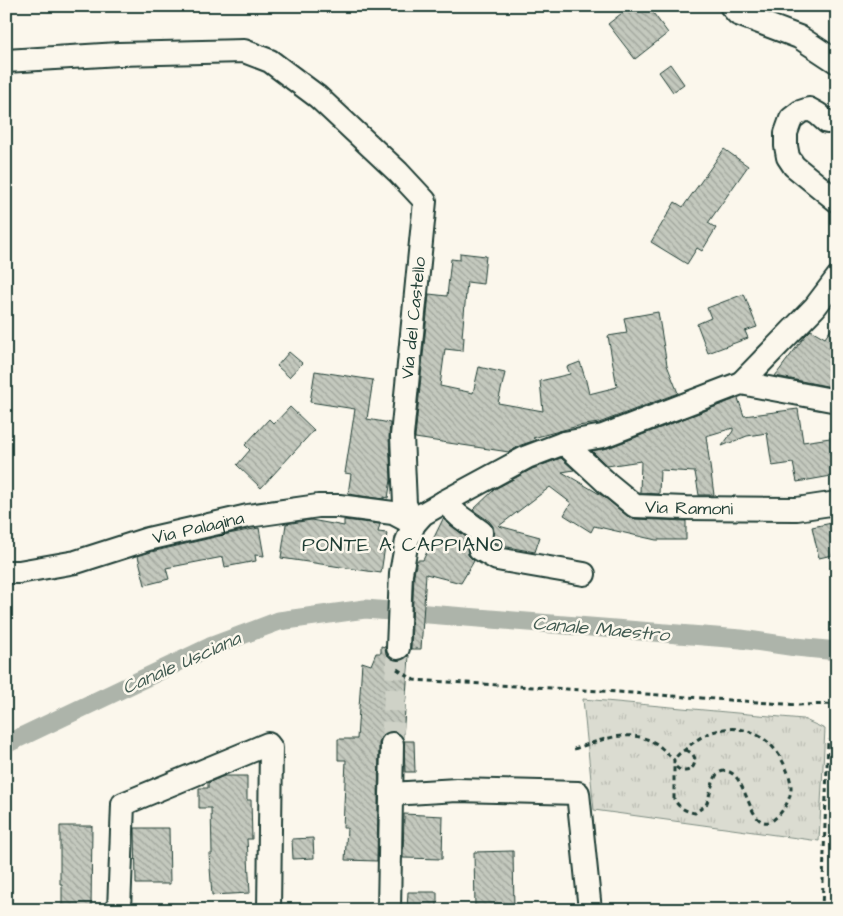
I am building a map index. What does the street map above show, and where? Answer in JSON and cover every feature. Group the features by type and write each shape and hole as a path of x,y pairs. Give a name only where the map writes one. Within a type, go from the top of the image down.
{"street":[{"path":"731,6 738,14 799,37 837,62"},
{"name":"Via del Castello","path":"6,61 119,54 244,51 270,61 318,97 398,172 425,201 402,436 405,504 414,524"},
{"path":"826,122 818,114 809,110 800,112 791,119 786,133 786,146 788,157 794,166 837,201"},
{"path":"398,658 400,573 407,541 414,524 423,514 527,457 564,443 603,436 741,383 815,306 837,278"},
{"path":"741,383 837,401"},
{"name":"Via Ramoni","path":"564,443 635,506 797,509 837,503"},
{"path":"444,502 481,532 480,550 498,558 584,574"},
{"name":"Via Palagina","path":"6,572 19,572 76,562 148,539 248,516 318,506 339,506 393,513 414,524"},
{"path":"119,910 123,804 268,744 271,748 269,910"},
{"path":"389,910 392,744"},
{"path":"391,794 457,790 578,793 590,910"}],"path":[{"path":"398,658 414,680 798,704 837,704"},
{"path":"574,748 615,736 639,736 656,744 674,760 674,799 677,804 688,812 695,813 706,805 712,785 717,775 721,772 727,771 732,773 740,781 757,818 763,822 775,818 791,793 788,770 780,754 770,742 760,735 745,730 730,728 705,734 678,754 674,760"},
{"path":"822,910 828,739"},
{"path":"675,766 678,770 682,771 691,769 694,766 692,754 684,750"}],"green space":[{"path":"583,699 803,719 825,729 819,841 594,810"}],"building":[{"path":"631,6 648,6 668,33 635,59 608,24"},
{"path":"670,64 684,84 673,92 659,72"},
{"path":"724,149 748,166 708,223 716,228 702,251 697,248 687,264 651,242 675,202 683,207"},
{"path":"460,253 486,256 483,284 467,282 462,337 464,337 463,351 445,349 440,386 473,393 479,367 505,373 498,403 543,411 540,381 570,374 567,367 580,362 589,394 617,387 608,336 627,333 624,318 658,312 667,365 678,393 599,423 578,426 533,438 536,440 521,445 509,452 415,438 429,294 447,296 451,259 460,260"},
{"path":"744,294 757,327 745,331 748,338 708,353 697,324 711,318 707,308"},
{"path":"837,321 837,388 775,376 811,330 825,338"},
{"path":"289,352 302,363 289,377 277,366"},
{"path":"315,371 373,380 367,419 390,423 391,480 388,498 348,494 351,474 345,473 355,409 310,402"},
{"path":"738,398 744,416 798,409 803,442 837,437 837,475 797,482 793,463 772,466 767,433 747,436 722,446 733,431 733,428 706,436 714,495 699,495 695,472 660,470 659,494 640,493 641,461 607,466 592,451 608,448"},
{"path":"290,407 314,430 261,488 237,465 250,450 245,445 269,419 274,424"},
{"path":"561,458 574,470 562,472 603,496 627,516 634,519 686,521 686,540 656,540 594,526 591,532 564,515 571,503 550,487 499,526 540,537 535,552 502,546 494,542 493,526 473,510 495,489 532,469"},
{"path":"443,519 467,538 468,555 474,561 461,583 426,574 421,649 411,649 414,574 417,560 423,560"},
{"path":"311,520 344,526 344,520 380,524 378,532 387,533 381,573 281,558 286,524"},
{"path":"837,522 837,554 819,558 812,527"},
{"path":"259,528 264,556 255,555 256,561 225,567 223,557 166,568 169,579 145,585 138,556"},
{"path":"381,646 385,647 386,654 391,659 397,661 404,660 409,655 403,737 393,731 386,732 381,737 379,743 377,861 345,860 347,828 343,828 346,760 338,760 338,739 357,739 362,662 371,665 376,653 381,653"},
{"path":"404,741 414,741 415,772 405,772"},
{"path":"224,776 247,776 247,800 251,800 252,839 247,839 250,893 212,895 209,854 212,854 211,808 199,808 199,788 208,788 208,783"},
{"path":"404,814 443,816 442,859 403,858"},
{"path":"60,826 92,826 91,910 62,910"},
{"path":"135,828 169,828 170,884 136,884"},
{"path":"313,838 314,858 293,859 292,839"},
{"path":"513,851 514,910 496,910 496,908 475,909 474,852"},
{"path":"408,892 437,892 437,910 407,910"}],"waterway":[{"name":"Canale Maestro","path":"6,744 210,647 279,621 365,609 741,639 837,651"}],"tunnel":[{"path":"392,744 398,648"}],"district":[{"name":"PONTE A CAPPIANO","path":"403,544"}],"water label":[{"name":"Canale Usciana","path":"181,662"}]}
